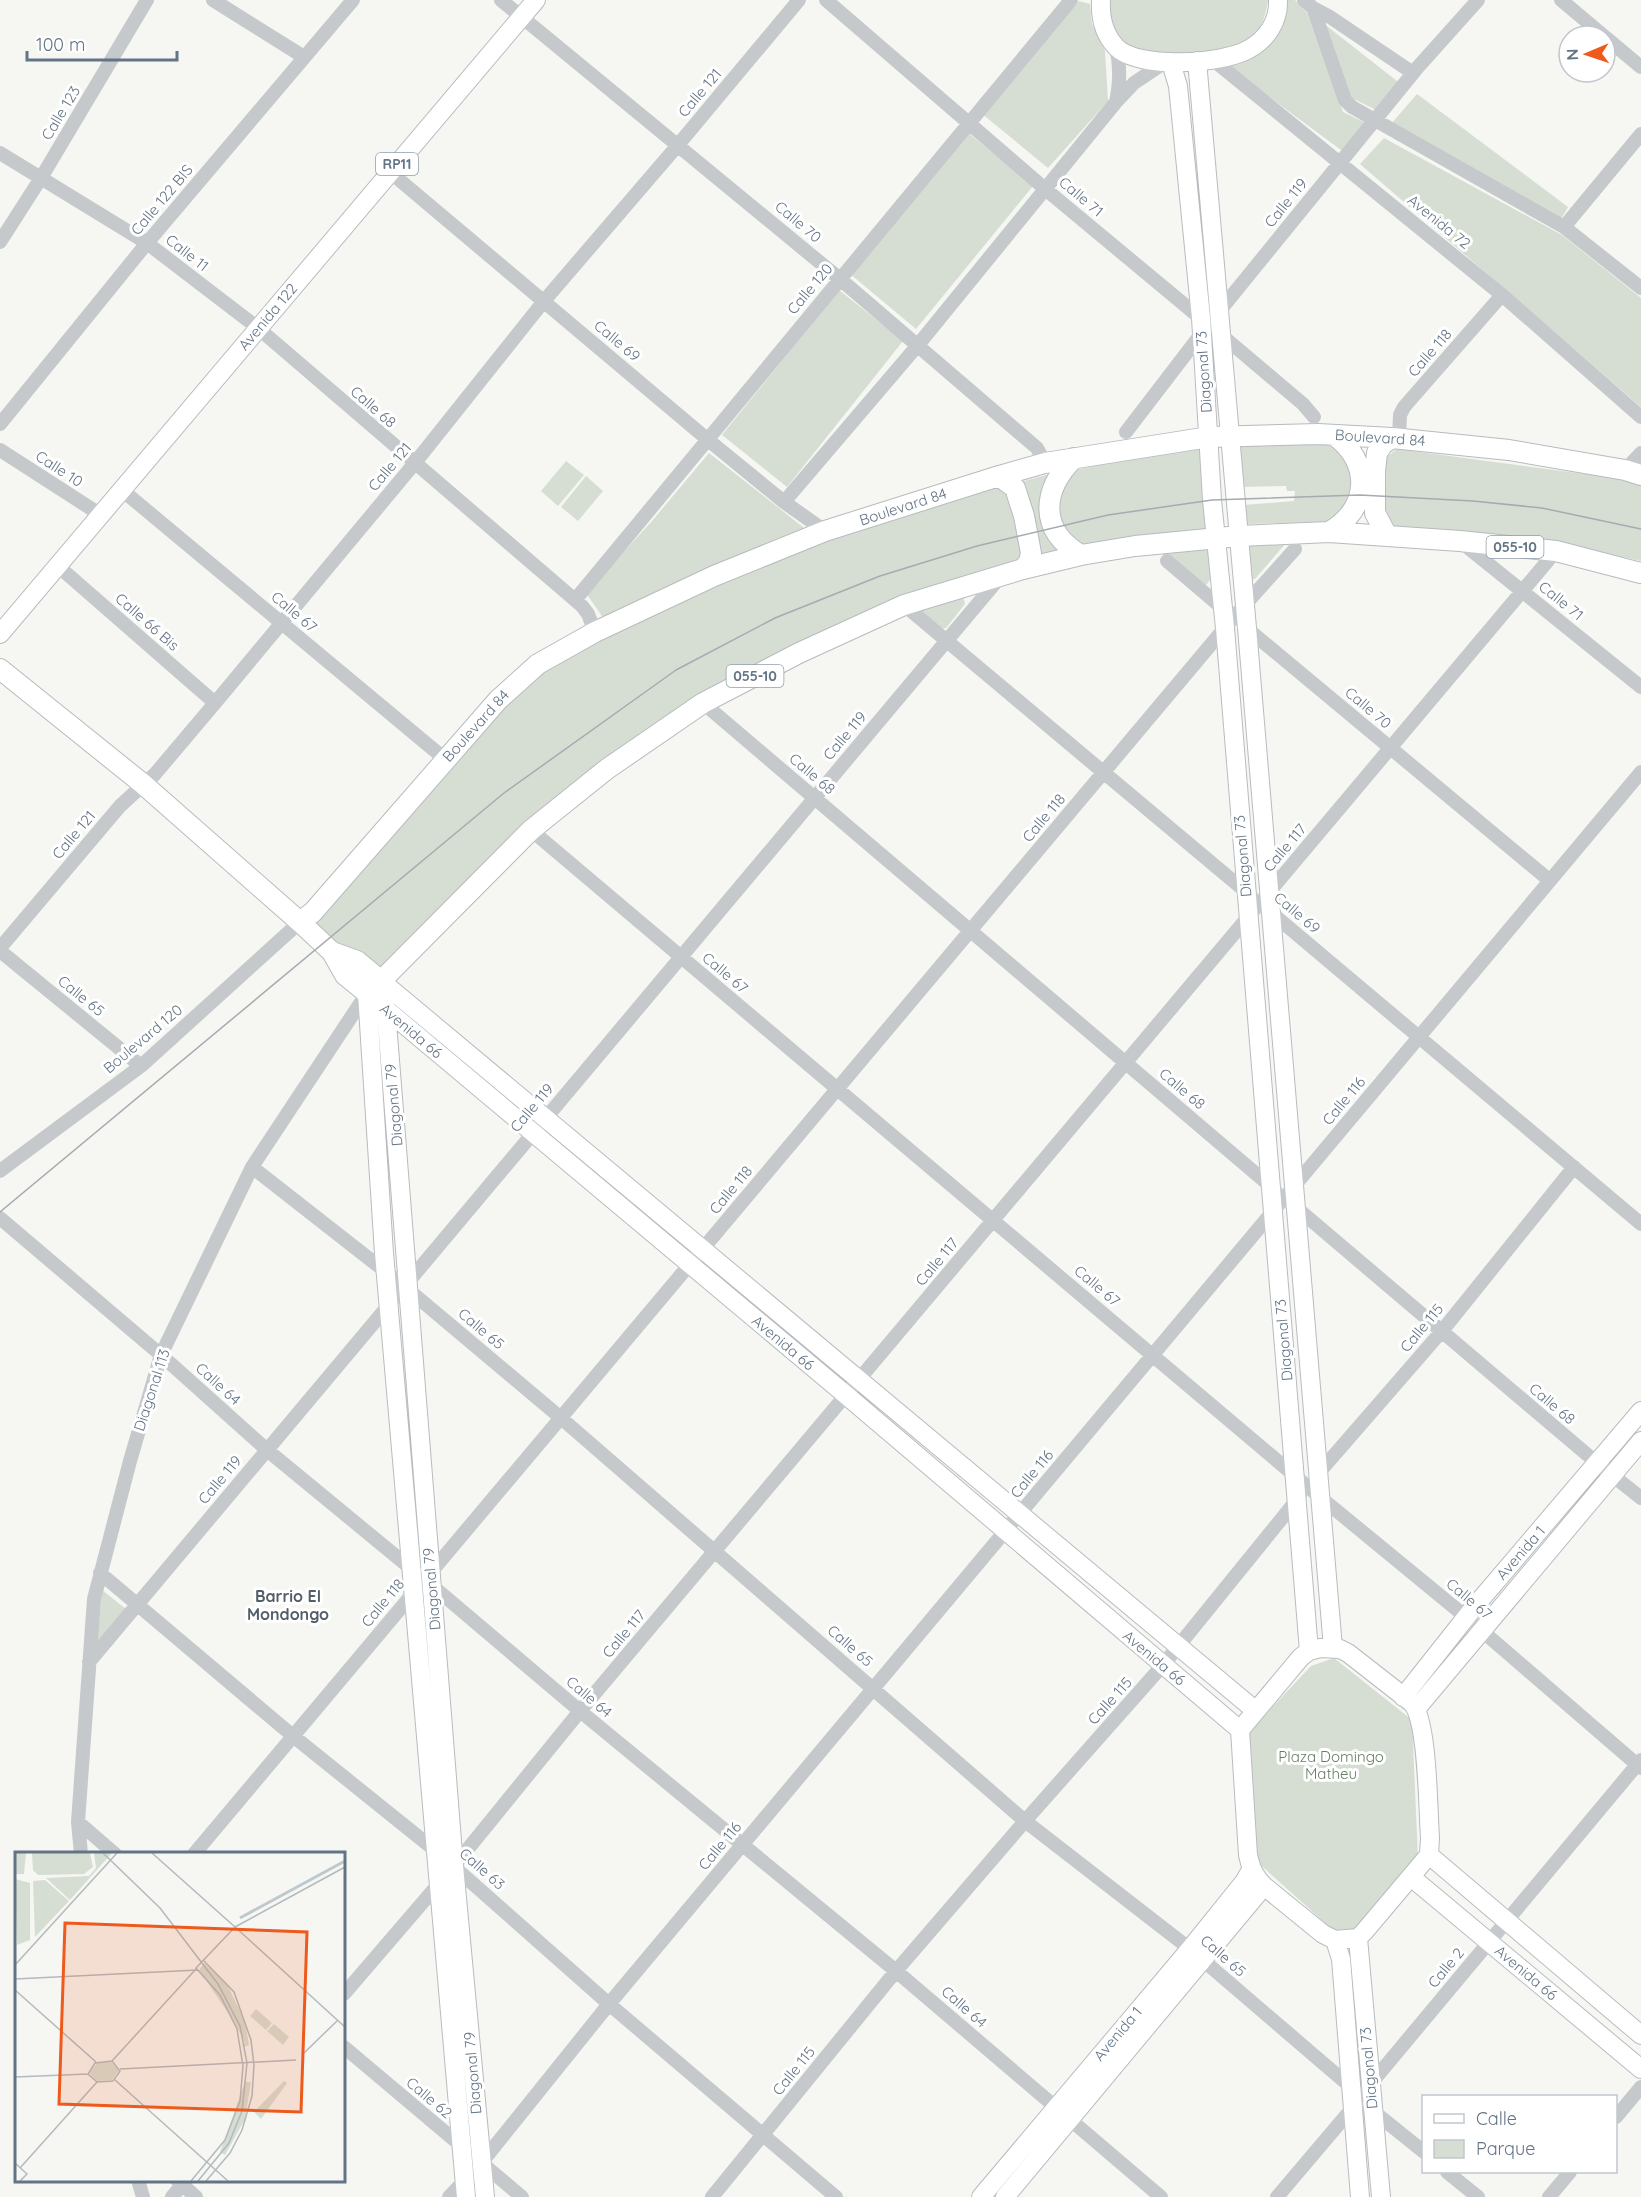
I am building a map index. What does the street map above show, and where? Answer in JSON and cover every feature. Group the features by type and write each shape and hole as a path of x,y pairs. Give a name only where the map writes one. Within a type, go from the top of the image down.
{"highway":[{"name":"Boulevard 84","path":"300,922 313,912 498,700 538,664 596,632 714,576 825,531 1045,463 1231,435 1334,435 1395,438 1509,450 1633,473"},
{"path":"1329,532 1353,512 1360,495 1361,483 1360,471 1351,450 1334,435"},
{"path":"1386,534 1375,513 1377,453 1383,444 1395,438"},
{"path":"1074,458 1053,484 1049,511 1061,540 1081,555"},
{"path":"999,476 1015,488 1024,516 1031,554 1029,562 1023,569"},
{"name":"055-10","path":"374,987 531,830 607,769 703,703 799,653 903,605 1023,569 1081,555 1128,547 1216,538 1329,532 1386,534 1556,551 1641,573"},
{"name":"Avenida 66","path":"0,669 143,784 332,952 357,961 374,987"}],"main road":[{"name":"Avenida 122","path":"0,634 536,0"},
{"path":"1101,0 1101,17 1106,32 1116,48 1135,58 1168,63 1239,54 1261,40 1276,20 1278,0"},
{"name":"Diagonal 73","path":"1204,60 1210,324 1209,437 1216,538 1235,617"},
{"name":"Diagonal 73","path":"1168,63 1178,86 1210,324 1231,435 1239,536 1235,617 1308,1486 1333,1648"},
{"name":"Diagonal 79","path":"374,987 386,1010 407,1286 436,1851 466,2197"},
{"name":"Diagonal 79","path":"374,987 389,1304 423,1580 454,1866 485,2197"},
{"name":"Avenida 66","path":"374,987 545,1118 1256,1711"},
{"name":"Avenida 66","path":"386,1010 688,1266 846,1395 1240,1730"},
{"name":"Avenida 1","path":"1410,1702 1466,1617 1641,1411"},
{"name":"Avenida 1","path":"1410,1702 1480,1630 1641,1441"},
{"name":"Diagonal 73","path":"1308,1486 1309,1651"},
{"path":"1333,1648 1348,1653 1410,1702 1422,1730 1430,1838 1429,1855 1358,1938 1335,1940 1323,1934 1264,1886 1251,1870 1248,1855 1240,1730 1300,1657 1309,1651 1333,1648"},
{"name":"Avenida 66","path":"1429,1855 1641,2035"},
{"name":"Avenida 1","path":"1196,1955 1251,1870"},
{"name":"Avenida 66","path":"1411,1877 1641,2069"},
{"name":"Avenida 1","path":"981,2197 1063,2114 1196,1955 1264,1886"},
{"name":"Diagonal 73","path":"1358,1938 1360,2197"},
{"name":"Diagonal 73","path":"1335,1940 1341,1959 1359,2095 1373,2111 1381,2197"},
{"name":"Avenida 1","path":"1005,2197 1063,2114"}],"street":[{"name":"Calle 123","path":"0,242 41,178 147,0"},
{"path":"213,0 304,57"},
{"name":"Calle 122 BIS","path":"0,424 147,243 353,0"},
{"name":"Calle 70","path":"501,0 918,345 1037,448 1045,463"},
{"name":"Calle 121","path":"0,950 120,806 154,774 214,703 414,464 544,301 799,0"},
{"name":"Calle 71","path":"826,0 1044,188 1304,404 1314,417"},
{"name":"Calle 120","path":"574,600 1071,0"},
{"name":"Calle 119","path":"1126,432 1340,162 1413,73 1478,0"},
{"path":"1561,0 1589,24"},
{"path":"1309,4 1413,73"},
{"path":"1309,4 1345,100 1352,107 1564,227 1641,288"},
{"path":"1116,48 1120,62 1120,83 1116,102"},
{"path":"1617,48 1641,67"},
{"name":"Avenida 72","path":"1204,60 1340,162 1502,295 1641,417"},
{"path":"784,502 918,345 1116,102 1140,79 1168,63"},
{"path":"1564,227 1641,134"},
{"name":"Calle 11","path":"0,153 147,243 258,328"},
{"name":"Calle 69","path":"390,172 707,439 784,502 825,531"},
{"name":"Calle 118","path":"1395,438 1404,407 1502,295"},
{"name":"Calle 68","path":"258,328 574,600 588,614 596,632"},
{"name":"Calle 10","path":"1,453 101,515"},
{"path":"1633,473 1641,453"},
{"name":"Calle 67","path":"122,490 446,760"},
{"name":"Calle 71","path":"1460,541 1641,687"},
{"name":"Calle 118","path":"196,1852 1103,773 1295,549"},
{"name":"Calle 117","path":"345,1993 454,1866 580,1711 1556,551"},
{"name":"Calle 70","path":"1167,561 1549,880"},
{"name":"Calle 66 Bis","path":"58,566 214,703"},
{"name":"Calle 119","path":"89,1662 389,1304 407,1286 1000,576"},
{"name":"Calle 69","path":"903,605 1420,1036 1641,1224"},
{"name":"Calle 68","path":"703,703 1284,1198 1641,1498"},
{"name":"Calle 116","path":"449,2197 482,2162 609,2004 1641,772"},
{"name":"Calle 67","path":"531,830 1640,1764"},
{"name":"Boulevard 120","path":"0,1171 141,1066 300,922"},
{"name":"Calle 65","path":"0,950 141,1066"},
{"name":"Diagonal 113","path":"81,1852 78,1822 94,1599 130,1461 161,1355 252,1167 374,987"},
{"name":"Calle 65","path":"252,1167 407,1286 1024,1821 1196,1955 1359,2095"},
{"name":"Calle 115","path":"712,2197 896,1971 1024,1821 1163,1665 1308,1486 1442,1331 1574,1167"},
{"name":"Calle 64","path":"0,1218 161,1355 267,1450 896,1971 1161,2197"},
{"name":"Calle 63","path":"100,1573 292,1736 454,1866 609,2004 836,2197"},
{"name":"Calle 2","path":"1277,2197 1359,2095 1640,1764"},
{"path":"78,1822 113,1852"},
{"name":"Calle 62","path":"345,2048 522,2197"},
{"path":"1617,2116 1641,2087"},
{"path":"1373,2111 1422,2150"},
{"path":"1448,2173 1478,2197"},
{"path":"1549,2197 1569,2173"},
{"path":"138,2182 143,2197"},
{"path":"172,2197 181,2182 196,2197"}],"green space":[{"path":"1106,0 1268,1 1261,26 1251,38 1226,48 1176,54 1145,52 1125,44 1110,28"},
{"path":"1282,0 1295,0 1307,13 1343,112 1370,125 1345,153 1225,64 1250,55"},
{"path":"1079,1 1090,4 1092,24 1105,51 1108,101 1048,168 981,113"},
{"path":"1323,23 1402,85 1378,111 1350,97"},
{"path":"1417,94 1568,207 1561,219 1391,124"},
{"path":"966,131 1033,186 916,329 849,273"},
{"path":"1384,138 1562,235 1641,298 1641,407 1360,164"},
{"path":"839,290 903,341 787,487 722,435"},
{"path":"1237,441 1327,443 1344,453 1355,473 1355,490 1340,515 1325,522 1244,524 1243,505 1294,501 1295,491 1287,491 1286,486 1241,487"},
{"path":"1201,445 1208,529 1088,549 1069,540 1058,521 1057,496 1068,475 1079,469"},
{"path":"1397,449 1615,478 1641,485 1641,561 1558,543 1391,528 1382,518 1385,458"},
{"path":"709,453 808,531 606,622 586,593 652,521"},
{"path":"566,461 584,475 558,506 541,491"},
{"path":"1050,474 1064,553 1037,559 1017,483"},
{"path":"586,476 603,491 578,521 561,507"},
{"path":"1000,485 1008,486 1024,524 1021,562 851,621 531,817 380,968 335,945 314,924 505,705 544,670 615,633 719,585 844,534"},
{"path":"1249,543 1286,543 1255,579 1250,579 1246,575"},
{"path":"1203,548 1211,554 1214,575 1206,585 1169,557 1159,553"},
{"path":"963,596 965,604 946,628 937,629 915,611"},
{"path":"102,1590 126,1609 97,1644"},
{"name":"Plaza Domingo Matheu","path":"1334,1658 1412,1720 1418,1859 1355,1929 1333,1930 1254,1859 1247,1734 1311,1666"}],"tram line":[{"path":"0,1212 504,793 676,670 775,618 880,576 977,546 1108,515 1212,500 1360,495 1473,501 1542,508 1641,529"}],"district":[{"name":"Barrio El Mondongo","path":"288,1605"}]}
